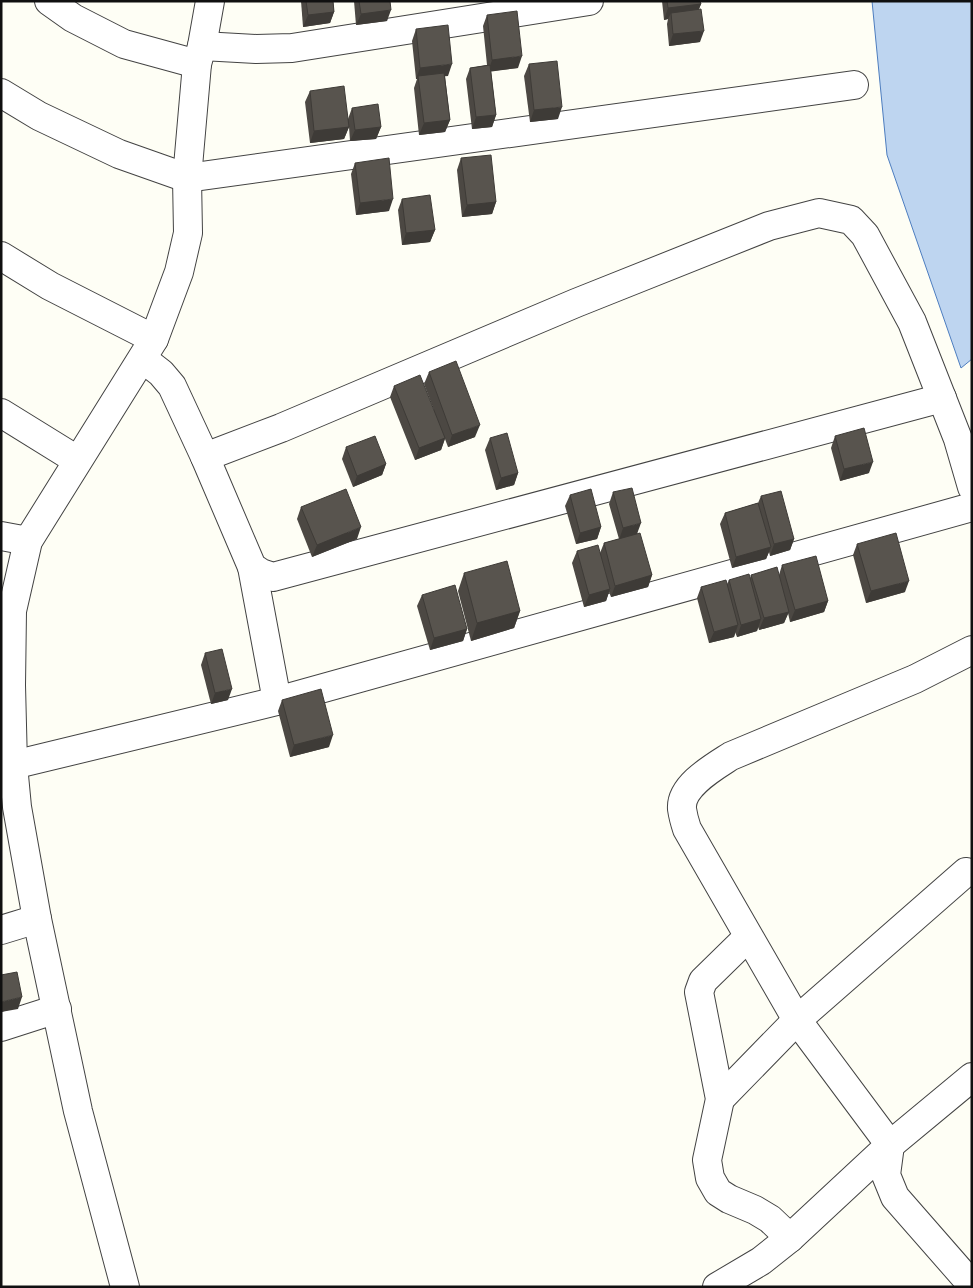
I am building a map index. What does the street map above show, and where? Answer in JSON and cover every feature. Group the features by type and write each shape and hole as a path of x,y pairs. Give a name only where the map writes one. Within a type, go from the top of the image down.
{"street":[{"path":"49,1 73,18 124,44 200,55 256,49 292,48 589,1"},
{"path":"125,1287 78,1111 37,919 9,809 13,765 6,686 7,611 28,541 149,349 179,272 188,233 188,178 200,55 210,1"},
{"path":"1,93 40,116 119,154 188,178 854,85"},
{"path":"205,457 281,428 594,296 770,226 819,213 851,220 864,235 912,322 942,398 965,437 972,487"},
{"path":"1,256 149,349 160,373 172,386 252,567 277,701"},
{"path":"252,567 261,573 273,577 942,398"},
{"path":"1,412 78,460"},
{"path":"13,765 277,701 972,507"},
{"path":"1,536 28,541"},
{"path":"972,650 915,679 730,756 704,773 689,788 682,807 686,829 798,1020 890,1145 886,1175 895,1197 972,1285"},
{"path":"720,1099 798,1020 970,872"},
{"path":"1,930 37,919"},
{"path":"748,937 703,980 699,992 720,1099 707,1160 710,1178 718,1192 755,1210 770,1220 790,1238"},
{"path":"1,1027 56,1009"},
{"path":"717,1287 761,1260 790,1238 890,1145 972,1077"}],"water":[{"path":"872,1 972,1 972,359 961,368 887,155"}],"building":[{"path":"306,1 333,1 334,12 308,15"},
{"path":"359,1 390,1 391,10 361,14"},
{"path":"667,1 700,1 701,4 668,8"},
{"path":"701,9 704,31 673,34 671,13"},
{"path":"517,11 522,56 492,60 487,15"},
{"path":"448,25 452,64 420,68 416,29"},
{"path":"557,61 562,107 534,110 529,64"},
{"path":"490,65 496,115 476,117 470,68"},
{"path":"444,73 450,120 424,123 418,76"},
{"path":"344,86 349,127 314,131 310,91"},
{"path":"378,104 381,127 355,130 352,108"},
{"path":"491,155 496,202 467,205 461,158"},
{"path":"389,158 393,199 360,203 355,163"},
{"path":"430,195 435,230 406,233 402,199"},
{"path":"456,361 480,425 452,435 429,372"},
{"path":"420,375 445,438 419,448 394,386"},
{"path":"864,428 873,462 844,469 835,436"},
{"path":"507,433 518,473 501,478 490,438"},
{"path":"375,436 386,464 357,476 346,447"},
{"path":"632,488 641,523 623,528 613,492"},
{"path":"346,489 361,527 317,545 301,507"},
{"path":"591,489 601,527 580,533 570,495"},
{"path":"781,491 794,539 774,544 761,496"},
{"path":"758,503 771,547 736,557 725,513"},
{"path":"640,533 652,575 615,586 604,543"},
{"path":"896,533 909,581 871,591 857,544"},
{"path":"598,545 610,589 589,595 577,551"},
{"path":"816,556 828,601 795,610 782,565"},
{"path":"507,561 520,611 477,623 464,573"},
{"path":"777,567 789,612 764,618 751,575"},
{"path":"749,574 761,619 741,625 729,580"},
{"path":"726,580 738,625 714,632 701,587"},
{"path":"455,585 467,629 434,638 422,595"},
{"path":"222,649 232,689 215,693 205,653"},
{"path":"321,689 333,735 294,745 282,700"},
{"path":"17,972 22,997 1,1002 1,975"}]}
